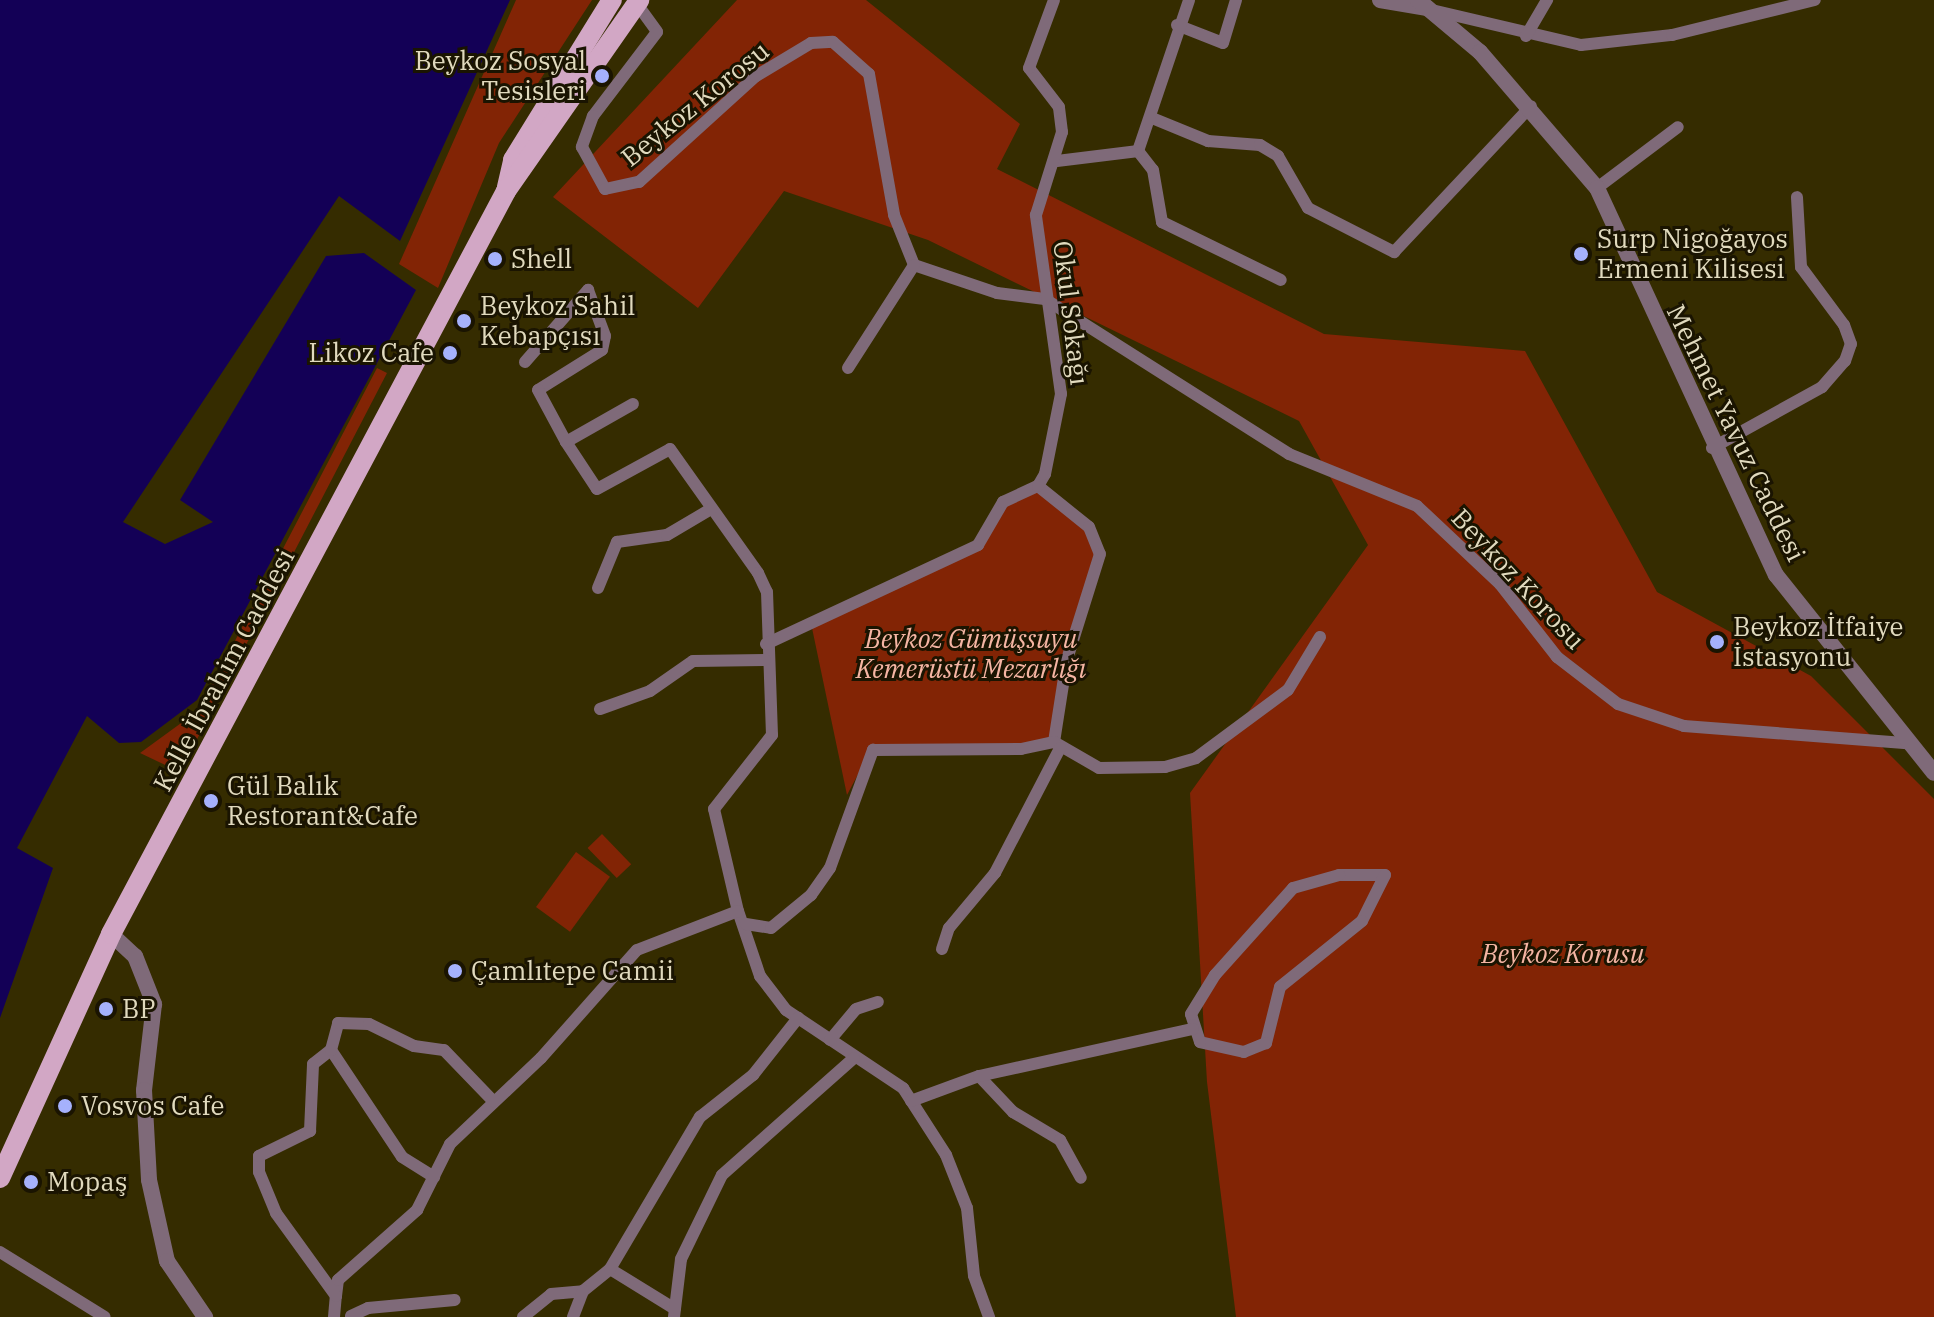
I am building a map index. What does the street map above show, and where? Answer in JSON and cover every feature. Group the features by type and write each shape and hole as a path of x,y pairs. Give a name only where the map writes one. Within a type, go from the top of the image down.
{"main road":[{"name":"Kelle İbrahim Caddesi","path":"506,191 513,160 612,0"},
{"name":"Kelle İbrahim Caddesi","path":"0,1178 111,934 506,191 638,2"}],"street":[{"name":"Okul Sokağı","path":"1038,486 1061,394 1045,299 1036,215 1057,161 1059,107 1029,68 1054,0"},
{"path":"1138,151 1152,118 1177,25 1189,0"},
{"path":"1177,25 1223,43 1236,0"},
{"path":"1380,0 1422,4 1526,36 1581,45 1628,43 1781,14 1815,0"},
{"path":"1526,36 1547,0"},
{"name":"Beykoz Korosu","path":"638,2 657,32 593,116 582,147 605,189 639,182 756,76 811,43 833,42 869,74 894,215 914,265"},
{"name":"Mehmet Yavuz Caddesi","path":"1422,4 1531,106 1597,188 1712,448 1776,575 1934,773"},
{"path":"1152,118 1208,141 1260,145 1278,156 1308,208 1394,252 1531,106"},
{"path":"1597,188 1678,127"},
{"path":"1057,161 1138,151"},
{"path":"1138,151 1153,170 1162,222 1281,280"},
{"path":"1712,448 1822,387 1845,361 1851,344 1844,325 1801,267 1797,197"},
{"path":"848,368 914,265 997,293 1045,299"},
{"path":"525,362 588,290 605,336 602,350 538,390 566,442 597,489 670,449 767,592 765,660 772,735 714,809 738,911 746,924 760,976 798,1018 903,1088 946,1155 967,1208 974,1276 989,1317"},
{"name":"Beykoz Korosu","path":"1045,299 1289,454 1417,506 1500,584 1557,657 1618,704 1684,726 1907,743"},
{"path":"566,442 633,404"},
{"path":"766,644 978,545 1003,502 1038,486 1089,527 1100,554 1067,659 1057,745 995,873 949,928 942,949"},
{"path":"598,588 617,542 667,535 711,509"},
{"path":"746,924 771,928 811,895 830,868 873,750 1021,749 1057,745 1099,768 1165,767 1196,758 1288,690 1320,637"},
{"path":"600,709 650,691 693,661 765,660"},
{"path":"1339,875 1385,875 1362,921 1280,987 1275,1027 1259,1049 1212,1048 1193,1029 1191,1014 1215,975 1293,888 1339,875"},
{"path":"335,1307 338,1280 417,1210 450,1144 637,950 738,911"},
{"path":"111,934 135,956 154,1004 144,1090 149,1180 167,1261 205,1317"},
{"path":"830,1040 856,1009 878,1002"},
{"path":"573,1317 583,1291 610,1269 700,1117 753,1075 798,1018"},
{"path":"455,1300 368,1308 352,1317 335,1307 276,1213 259,1172 259,1156 310,1131 313,1064 331,1050 338,1023 369,1024 414,1046 444,1050 493,1101"},
{"path":"911,1101 979,1076 1193,1029"},
{"path":"331,1050 402,1157 434,1177"},
{"path":"610,1269 674,1313 681,1259 722,1175 854,1058"},
{"path":"979,1076 1013,1112 1060,1140 1081,1178"},
{"path":"0,1252 105,1317"},
{"path":"523,1317 551,1294 583,1291"}],"green space":[{"path":"516,0 592,0 499,143 438,288 399,264"},
{"name":"Beykoz Korusu","path":"737,0 866,0 1020,124 997,169 1324,334 1525,351 1657,592 1811,676 1934,799 1934,1317 1236,1317 1207,1082 1190,793 1368,545 1299,421 928,240 784,191 698,308 553,197"},
{"path":"377,368 387,373 180,772 140,753 199,710"},
{"name":"Beykoz Gümüşsuyu Kemerüstü Mezarlığı","path":"1038,489 1087,528 1098,554 1051,739 1021,746 872,748 847,795 812,628 982,546 1005,505"},
{"path":"602,834 631,864 617,878 588,848"},
{"path":"576,852 610,877 570,932 536,907"}],"shaded area":[{"path":"0,0 510,0 400,241 339,196 123,522 165,544 213,522 180,500 326,256 364,253 416,290 197,700 141,742 119,743 87,716 17,848 53,868 0,1018"}],"place":[{"name":"Beykoz Sosyal Tesisleri","path":"602,76"},
{"name":"Surp Nigoğayos Ermeni Kilisesi","path":"1581,254"},
{"name":"Shell","path":"495,259"},
{"name":"Beykoz Sahil Kebapçısı","path":"464,321"},
{"name":"Likoz Cafe","path":"450,353"},
{"name":"Beykoz İtfaiye İstasyonu","path":"1717,642"},
{"name":"Gül Balık Restorant&Cafe","path":"211,801"},
{"name":"Çamlıtepe Camii","path":"455,971"},
{"name":"BP","path":"106,1009"},
{"name":"Vosvos Cafe","path":"65,1106"},
{"name":"Mopaş","path":"31,1182"}]}
